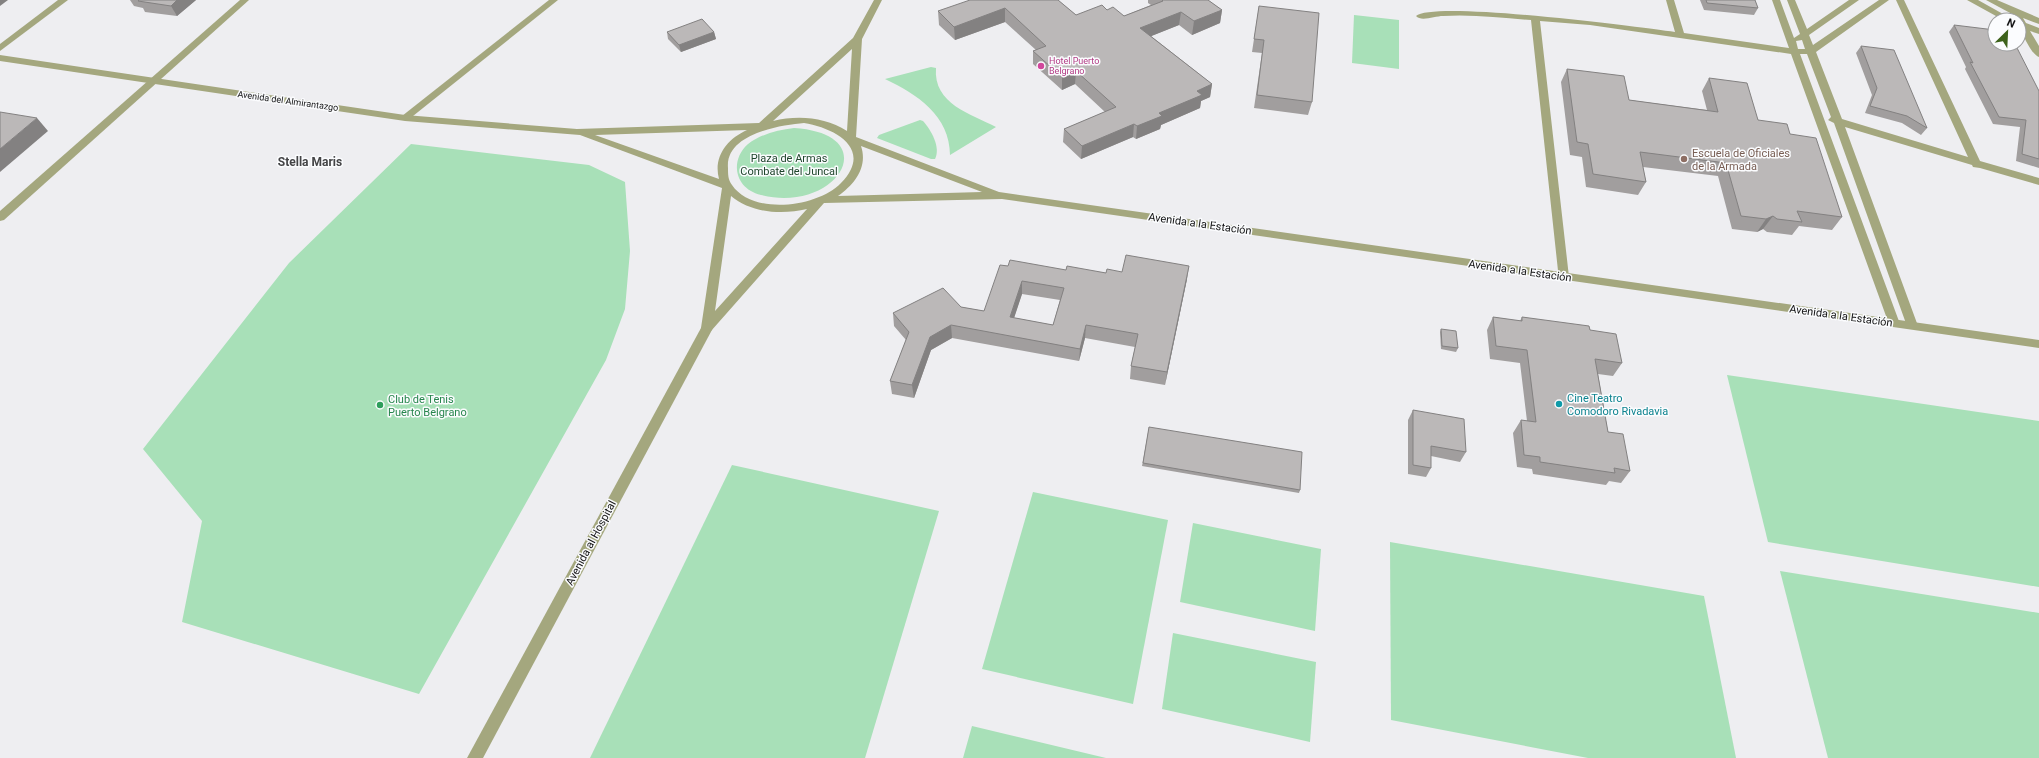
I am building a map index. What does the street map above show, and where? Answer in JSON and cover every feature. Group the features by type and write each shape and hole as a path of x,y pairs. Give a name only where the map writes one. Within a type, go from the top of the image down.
{"street":[{"path":"0,48 64,0"},
{"path":"0,217 245,0"},
{"path":"405,118 554,0"},
{"path":"707,328 727,186 722,171 725,155 732,145 742,136 762,126 857,38 878,0"},
{"path":"1670,0 1680,35"},
{"path":"1776,0 1894,324"},
{"path":"1791,0 1838,122 1912,326"},
{"path":"1736,42 1792,42 1805,35 1855,0"},
{"path":"1420,16 1442,13 1470,13 1590,22 1736,42 1796,52 1811,51 1884,0"},
{"path":"1900,0 1977,165"},
{"path":"1971,0 2003,12"},
{"path":"1990,0 2008,12"},
{"path":"2027,18 2039,20"},
{"path":"1535,19 1564,277"},
{"path":"2027,26 2039,31"},
{"path":"2027,34 2039,54"},
{"path":"577,132 727,186 745,200 767,207 792,208 821,200 839,190 855,172 858,158 854,145 850,139 857,38"},
{"name":"Avenida del Almirantazgo","path":"0,58 152,82 405,118 577,132"},
{"path":"1819,116 1977,165 2039,182"},
{"path":"577,132 762,126 787,120 812,121 834,127 850,139 1002,195"},
{"path":"707,328 821,200 1002,195"},
{"name":"Avenida a la Estación","path":"1002,195 1564,277 2039,344"},
{"name":"Avenida al Hospital","path":"475,758 707,328"}],"green space":[{"path":"1354,15 1399,20 1399,69 1352,63"},
{"path":"931,67 936,68 937,80 941,91 947,99 965,112 996,127 950,155 949,141 944,129 930,108 920,99 885,79"},
{"path":"920,120 923,121 932,134 936,144 937,154 935,159 931,159 877,138 879,135"},
{"name":"Plaza de Armas Combate del Juncal","path":"794,128 822,133 838,144 844,157 840,171 829,184 811,193 788,198 761,195 752,192 745,187 740,181 737,166 738,158 742,151 748,144 764,135"},
{"name":"Club de Tenis Puerto Belgrano","path":"411,144 589,165 625,182 630,251 625,309 606,360 419,694 182,622 202,521 143,449 289,263"},
{"path":"1727,375 2039,421 2039,587 1768,542"},
{"path":"732,465 939,511 865,758 590,758"},
{"path":"1033,492 1168,520 1133,704 982,669"},
{"path":"1193,523 1321,549 1315,631 1180,602"},
{"path":"1390,542 1704,596 1736,758 1588,758 1391,720"},
{"path":"1780,571 2039,613 2039,758 1828,758"},
{"path":"1173,633 1316,662 1310,742 1162,709"},
{"path":"972,726 1106,758 963,758"}],"building":[{"path":"177,0 171,6 138,1"},
{"path":"970,0 1058,0 1076,15 1102,5 1107,10 1113,7 1124,16 1163,1 1162,0 1208,0 1222,10 1194,21 1181,12 1140,28 1212,84 1197,91 1202,95 1159,113 1162,116 1137,126 1134,124 1082,146 1064,129 1116,107 1076,71 1062,77 1033,51 1046,46 1005,8 954,27 938,11"},
{"path":"1706,0 1755,0 1758,8 1707,3"},
{"path":"1259,6 1319,13 1312,102 1257,95 1264,40 1254,39"},
{"path":"702,19 714,32 679,45 667,32"},
{"path":"1954,25 1987,29 1987,52 2019,52 2039,91 2039,159 2022,154 2026,120 1999,117 1970,62 1973,63"},
{"path":"1861,46 1894,50 1927,128 1907,116 1870,106 1877,88"},
{"path":"1567,69 1624,76 1629,100 1718,112 1709,78 1747,83 1758,120 1787,124 1790,134 1816,138 1842,217 1797,211 1802,222 1777,219 1773,216 1766,219 1741,216 1726,163 1640,152 1646,182 1593,174 1588,144 1577,142"},
{"path":"0,112 37,118 0,149"},
{"path":"1126,255 1189,266 1167,372 1131,366 1138,334 1086,325 1080,349 951,325 930,337 912,385 890,381 909,332 893,313 943,288 961,307 984,311 1000,265 1008,266 1010,260 1066,270 1067,266 1106,273 1107,269 1122,272","holes":["1022,281 1064,288 1053,325 1010,317"]},
{"name":"Cine Teatro Comodoro Rivadavia","path":"1493,317 1522,321 1522,317 1589,326 1590,330 1616,334 1622,363 1595,359 1608,432 1623,434 1630,471 1614,468 1615,473 1540,462 1540,457 1524,455 1521,420 1536,422 1527,350 1496,346"},
{"path":"1441,329 1456,331 1458,348 1442,346"},
{"path":"1413,410 1464,419 1466,452 1431,446 1431,468 1413,465"},
{"path":"1149,427 1302,452 1300,490 1143,463"}],"place":[{"name":"Hotel Puerto Belgrano","path":"1041,66"},
{"name":"Escuela de Oficiales de la Armada","path":"1684,159"},
{"name":"Cine Teatro Comodoro Rivadavia","path":"1559,404"},
{"name":"Club de Tenis Puerto Belgrano","path":"380,405"}],"district":[{"name":"Stella Maris","path":"310,162"}]}
